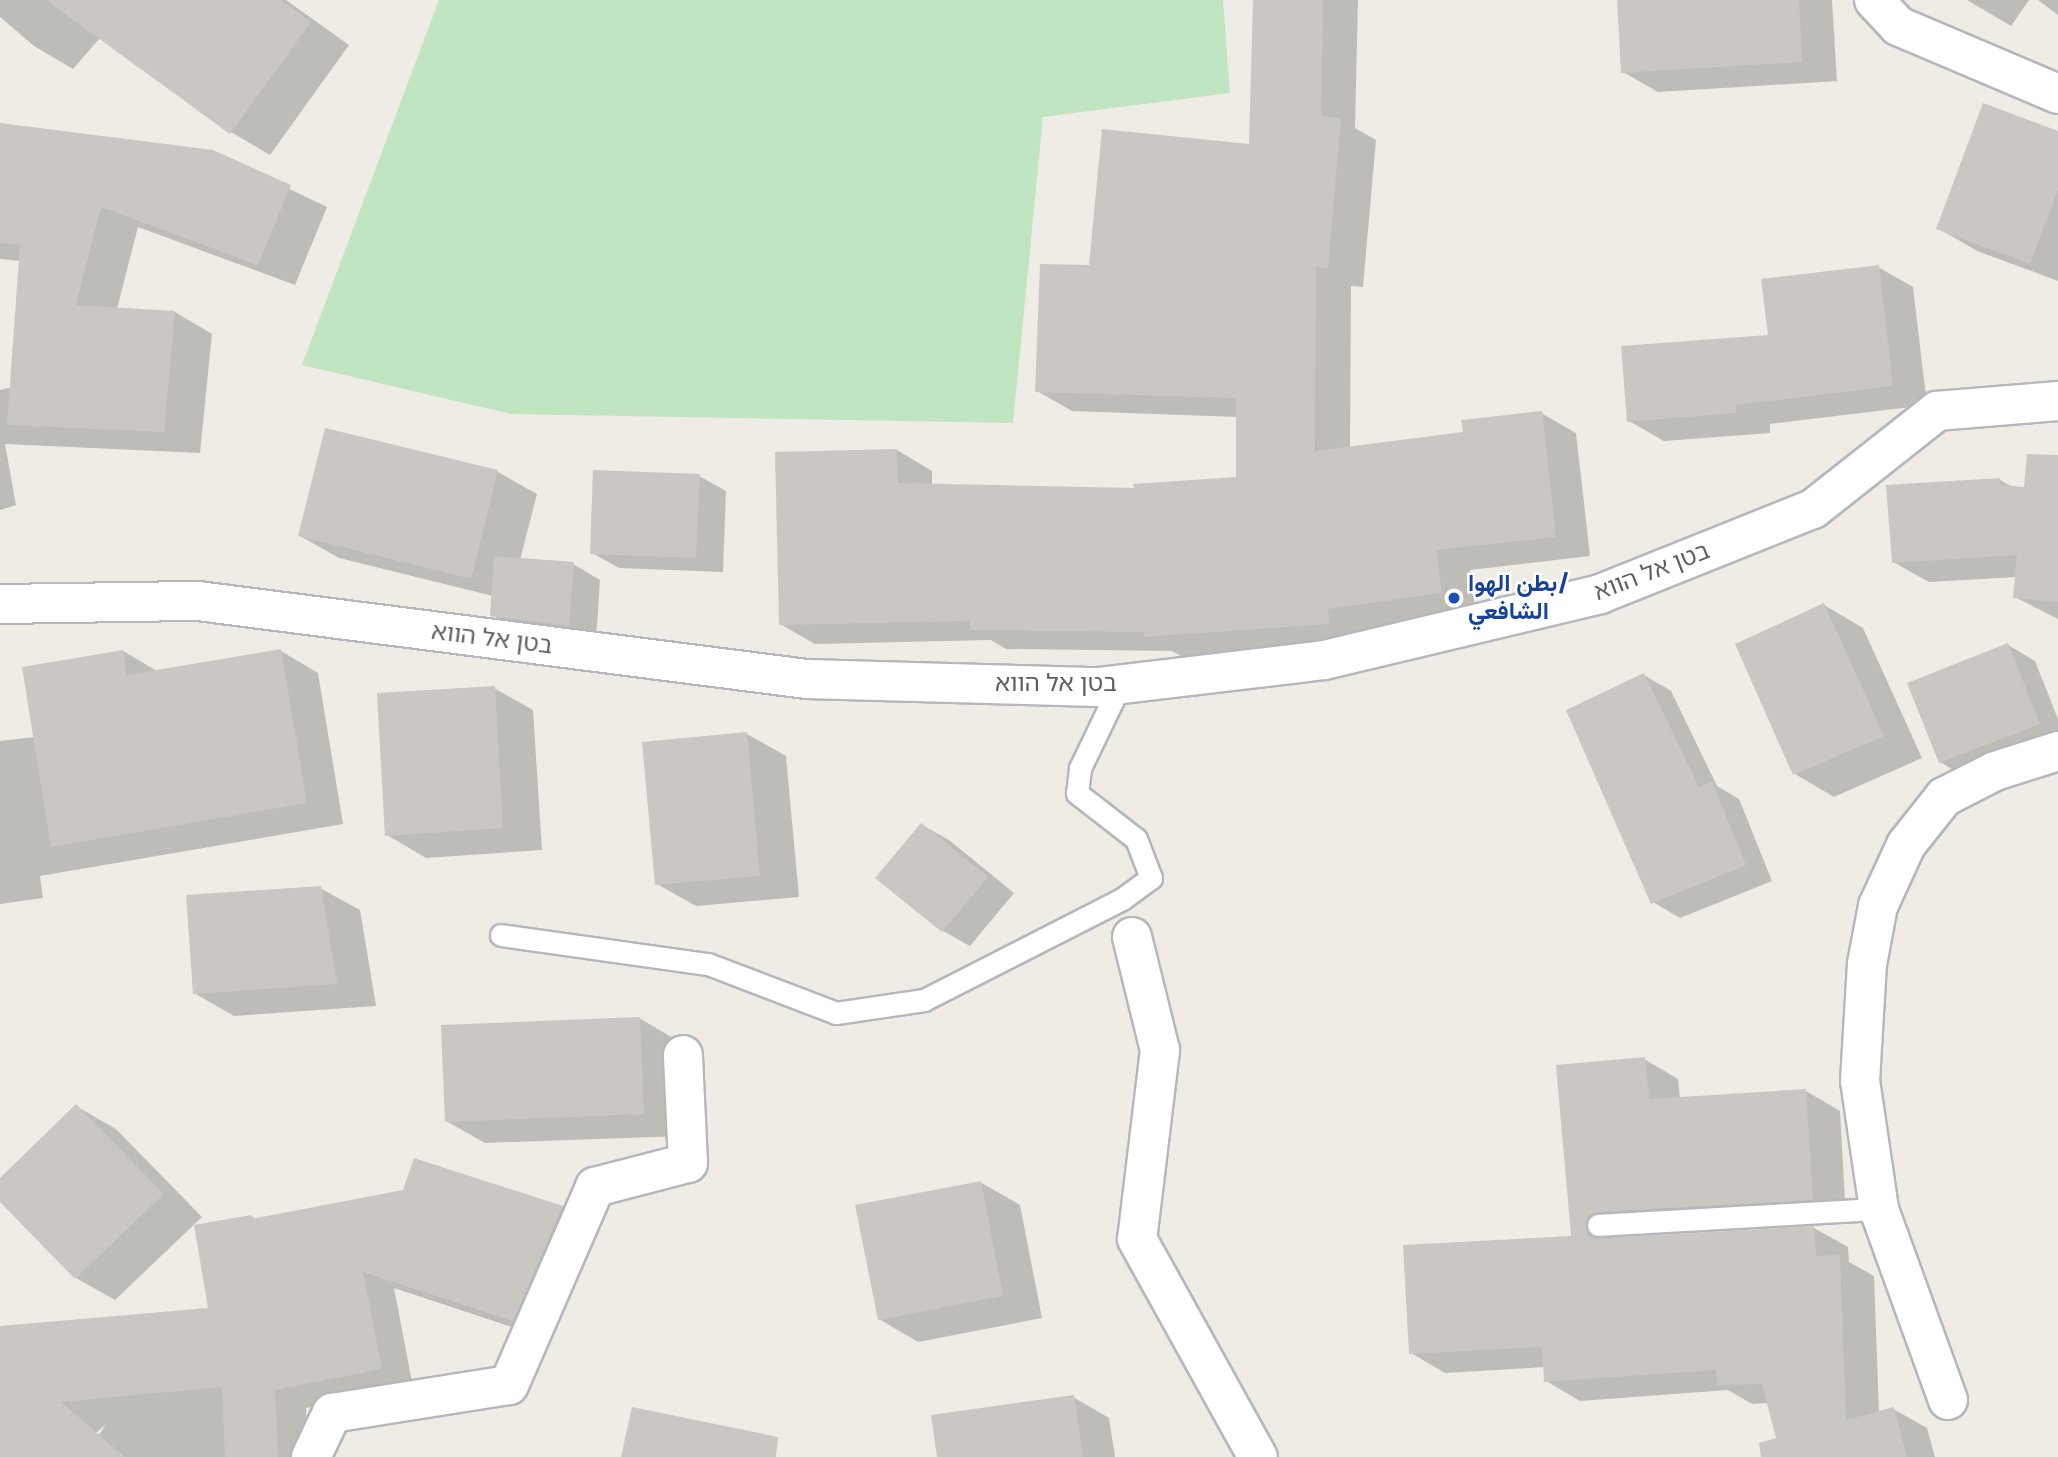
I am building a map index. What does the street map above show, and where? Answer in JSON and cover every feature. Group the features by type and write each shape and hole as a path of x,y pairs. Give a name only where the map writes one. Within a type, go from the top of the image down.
{"street":[{"path":"1874,0 1898,26 2058,94"},
{"name":"בטן אל הווא","path":"0,604 198,601 807,680 1120,685 1324,660 1600,594 1814,509 1937,411 2058,401"},
{"path":"1948,1399 1879,1209 1860,1081 1867,964 1878,905 1906,845 1944,797 1995,771 2058,751"},
{"path":"1132,937 1160,1050 1138,1239 1258,1457"},
{"path":"311,1457 332,1413 509,1385 595,1187 688,1163 683,1055"}],"lane":[{"path":"501,935 708,964 836,1013 924,1000 1122,899 1152,878 1136,839 1077,793 1080,768 1120,685"},
{"path":"1598,1225 1879,1209"}],"green space":[{"path":"439,0 1223,0 1230,93 1043,117 1013,423 511,414 302,365"}],"building":[{"path":"46,0 281,0 311,22 230,134"},
{"path":"1253,0 1323,0 1321,116 1341,118 1328,268 1316,267 1315,451 1463,432 1461,420 1542,411 1556,537 1436,550 1442,593 1328,609 1329,624 1144,637 1144,632 970,630 970,621 779,625 775,452 897,449 898,483 1134,488 1133,484 1236,477 1236,398 1035,392 1040,264 1089,265 1102,129 1249,144"},
{"path":"1617,0 1799,0 1802,62 1621,73"},
{"path":"1983,103 2058,131 2058,190 2030,264 1936,229"},
{"path":"0,123 213,150 291,185 258,265 101,207 76,305 175,311 164,432 7,425 20,245 0,243"},
{"path":"1879,265 1893,386 1736,405 1736,413 1627,422 1621,346 1768,335 1761,279"},
{"path":"325,428 498,470 471,579 298,536"},
{"path":"2027,454 2058,455 2058,602 2013,598 2017,555 1892,563 1886,485 2000,478 2001,485 2024,487"},
{"path":"593,470 700,474 696,558 590,554"},
{"path":"494,556 574,562 569,626 490,616"},
{"path":"1824,603 1884,736 1793,775 1735,644"},
{"path":"2008,643 2040,724 1939,763 1907,683"},
{"path":"281,649 307,803 51,847 22,667 123,650 127,675"},
{"path":"1644,673 1699,787 1712,781 1746,865 1651,904 1566,710"},
{"path":"495,686 503,828 385,836 377,693"},
{"path":"747,732 760,876 655,885 642,742"},
{"path":"921,823 988,877 942,932 875,878"},
{"path":"321,886 337,984 193,994 186,895"},
{"path":"640,1017 644,1114 445,1122 441,1025"},
{"path":"1645,1057 1649,1099 1806,1089 1813,1200 1597,1212 1587,1219 1587,1232 1599,1238 1814,1226 1816,1256 1840,1255 1846,1420 1894,1407 1907,1457 1761,1457 1759,1443 1776,1438 1762,1384 1717,1385 1716,1370 1544,1382 1542,1347 1409,1354 1403,1245 1571,1236 1556,1065"},
{"path":"76,1104 164,1194 75,1279 0,1202 0,1178"},
{"path":"414,1158 563,1206 513,1321 363,1272 382,1369 275,1390 278,1457 225,1457 222,1387 61,1402 125,1457 0,1457 0,1326 208,1308 194,1225 251,1215 252,1219 403,1190"},
{"path":"981,1181 1003,1296 878,1320 855,1205"},
{"path":"1074,1395 1083,1457 937,1457 931,1415"},
{"path":"632,1407 778,1437 776,1457 621,1457"}],"place":[{"name":"بطن الهوا/ الشافعي","path":"1454,598"}]}
